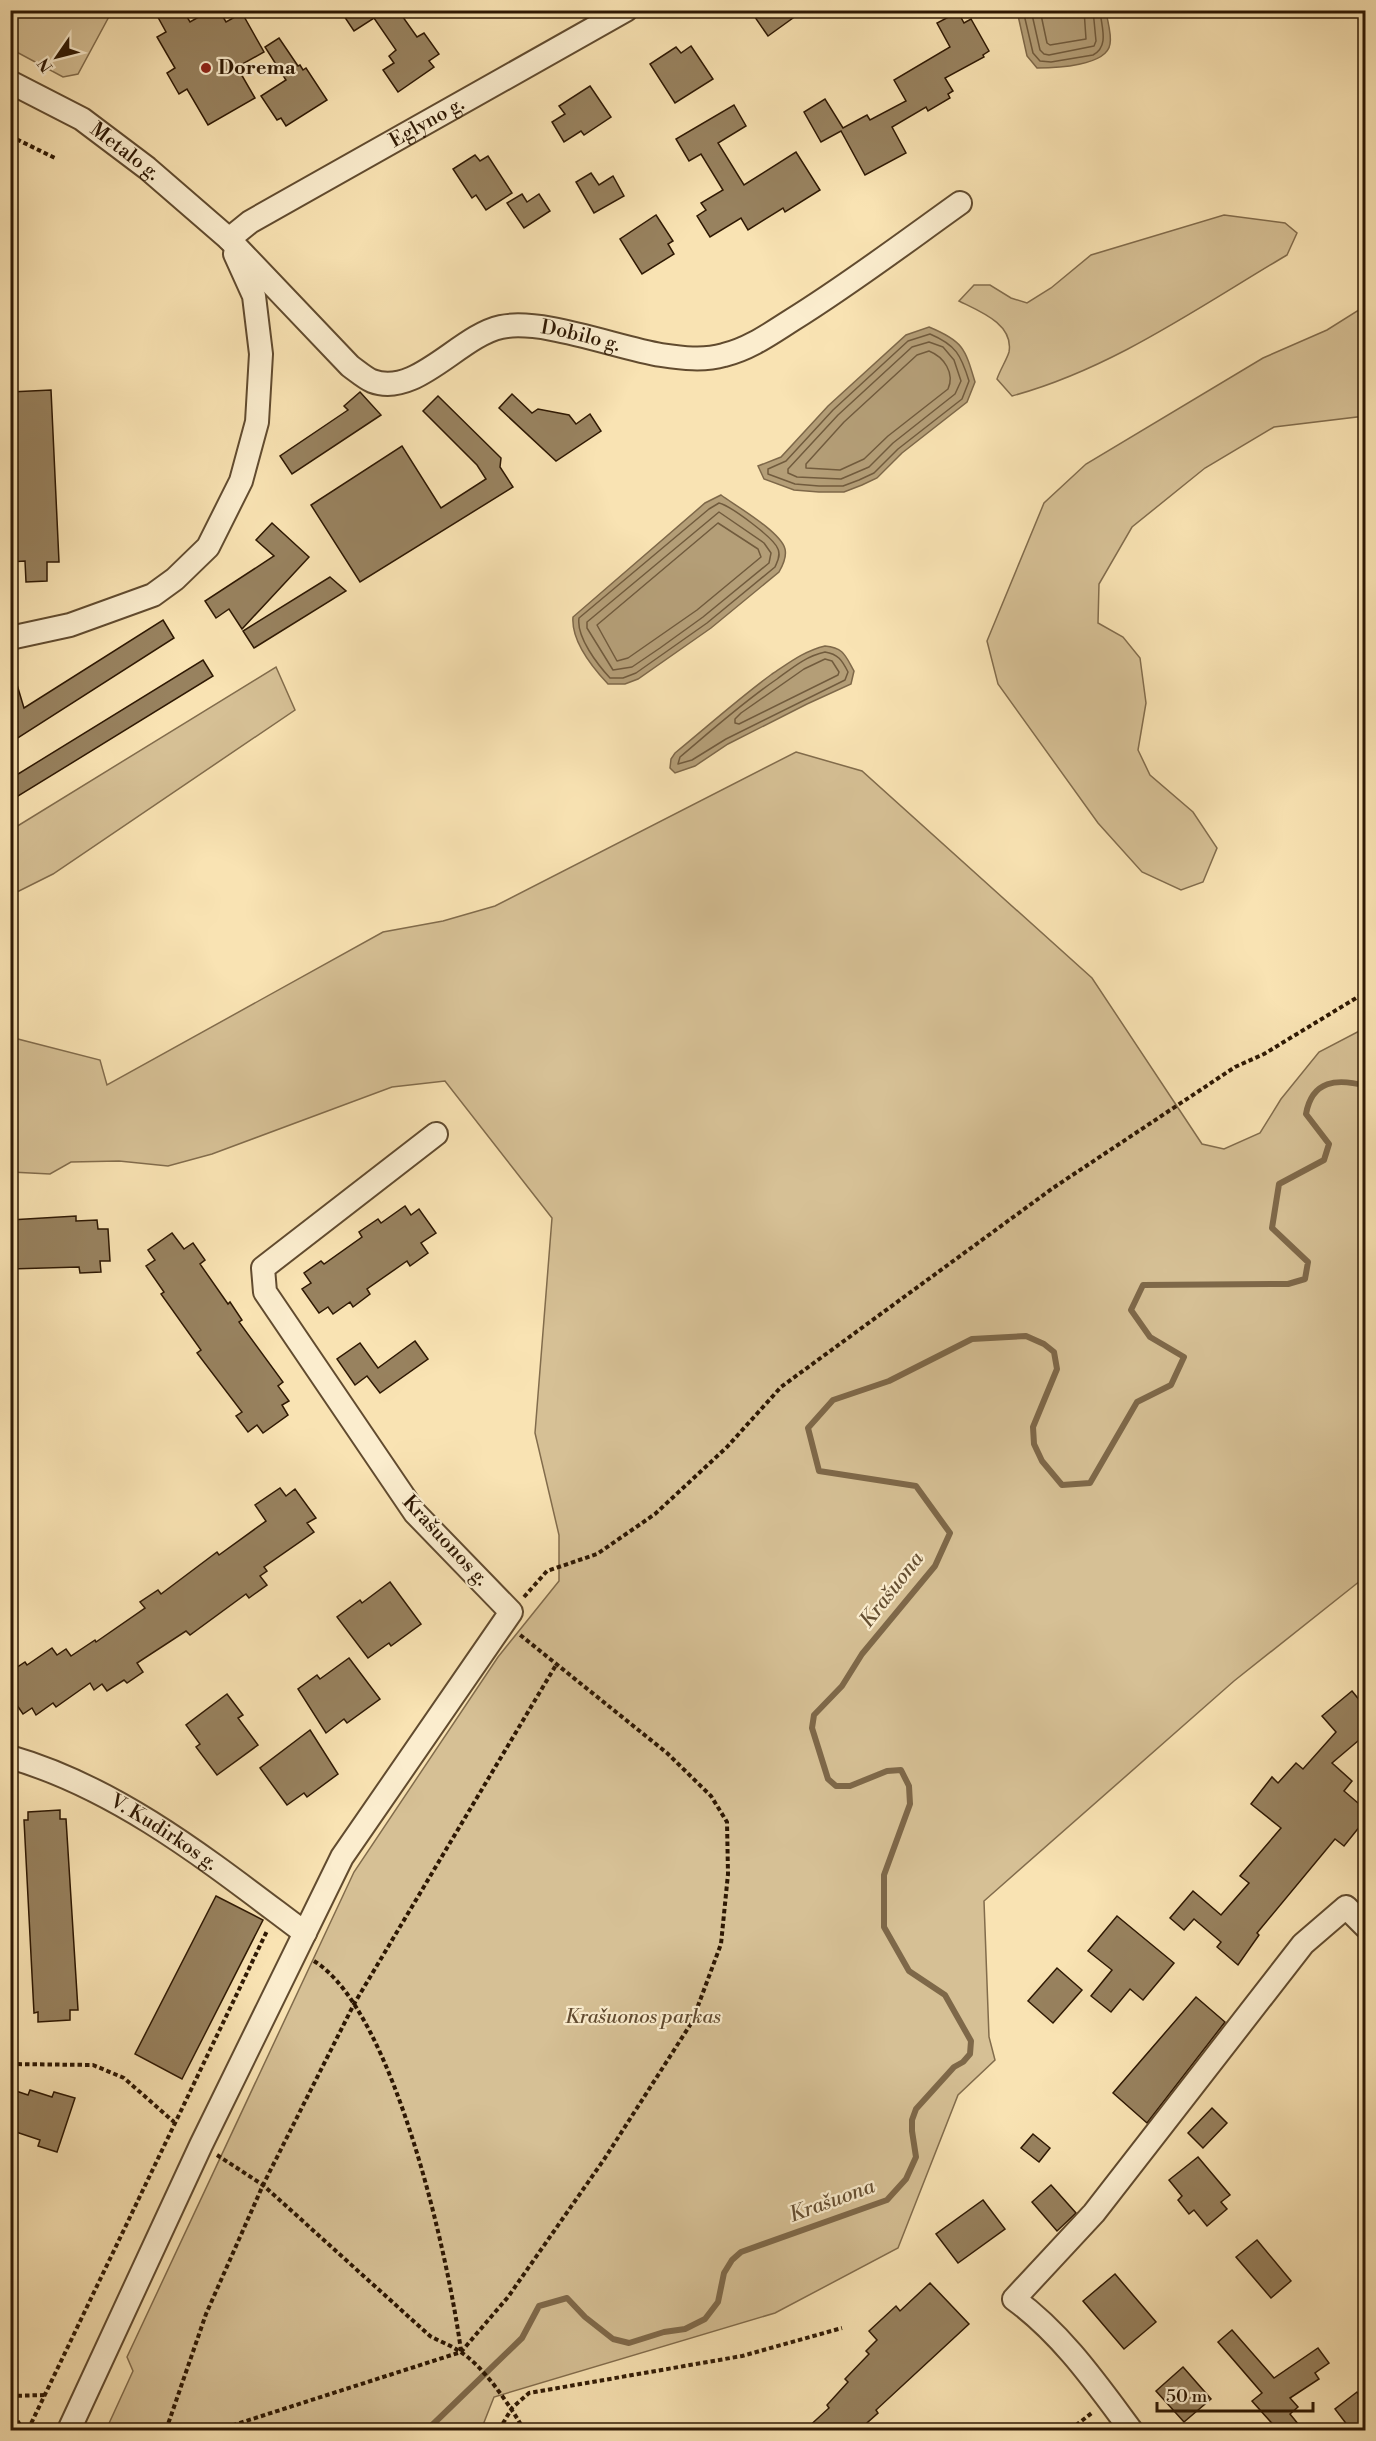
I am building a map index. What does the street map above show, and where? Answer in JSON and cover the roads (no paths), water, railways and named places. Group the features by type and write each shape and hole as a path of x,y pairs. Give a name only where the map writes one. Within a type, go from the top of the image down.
{"street":[{"name":"Eglyno g.","path":"229,239 250,222 626,10"},
{"name":"Metalo g.","path":"10,82 82,119 113,141 229,239"},
{"name":"Dobilo g.","path":"229,239 350,366 373,381 393,385 409,381 484,331 504,326 541,327 658,355 693,359 723,356 749,347 820,303 960,203"},
{"path":"10,638 70,625 153,595 175,579 208,547 241,481 257,422 261,354 254,296 229,239"},
{"name":"Krašuonos g.","path":"300,1941 342,1857 508,1617 415,1514 265,1292 263,1268 436,1134"},
{"name":"V. Kudirkos g.","path":"10,1757 81,1782 207,1859 276,1911 300,1941"},
{"path":"1131,2430 1071,2351 1037,2315 1014,2299 1094,2213 1303,1944 1346,1907 1365,1927"},
{"path":"69,2430 201,2145 300,1941"}],"water":[{"path":"1017,11 1106,11 1110,44 1107,51 1100,57 1090,61 1067,66 1037,68 1027,56"},
{"path":"929,327 956,342 965,353 975,382 967,402 902,453 877,478 844,492 794,490 764,479 758,466 781,457 828,406 906,335"},
{"path":"721,495 767,527 782,542 785,555 779,572 711,628 638,679 625,684 608,684 579,645 573,626 573,617 705,503"},
{"path":"825,646 836,648 846,657 854,671 851,684 728,744 695,766 675,773 670,768 671,759 675,753 747,693 797,658"}],"waterway":[{"name":"Krašuona","path":"427,2430 522,2338 539,2306 567,2298 585,2317 613,2339 629,2343 664,2332 685,2329 705,2319 718,2302 724,2273 732,2260 741,2252 887,2200 906,2179 916,2157 912,2131 912,2120 916,2109 954,2067 970,2054 971,2041 945,1995 909,1971 884,1927 884,1875 910,1804 909,1786 901,1770 887,1771 850,1786 836,1786 828,1779 812,1728 814,1715 842,1686 862,1654 935,1566 950,1533 916,1486 819,1471 808,1428 833,1400 889,1381 972,1339 1026,1336 1044,1344 1054,1352 1057,1369 1033,1427 1034,1444 1042,1461 1062,1485 1090,1483 1137,1402 1171,1385 1184,1357 1150,1337 1131,1310 1143,1285 1288,1284 1305,1279 1308,1262 1272,1228 1279,1184 1324,1160 1329,1144 1306,1114 1314,1094 1327,1084 1336,1082 1366,1086"}],"place":[{"name":"Dorema","path":"206,68"}],"park label":[{"name":"Krašuonos parkas","path":"643,2017"}]}
